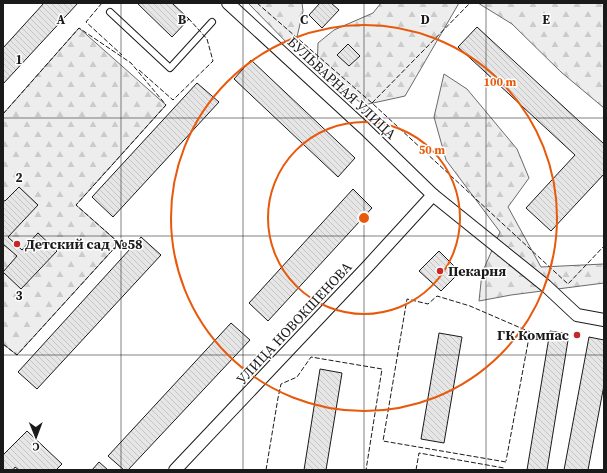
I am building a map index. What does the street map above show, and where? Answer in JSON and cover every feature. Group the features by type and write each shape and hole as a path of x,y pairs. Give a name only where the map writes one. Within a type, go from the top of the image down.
{"street":[{"name":"БУЛЬВАРНАЯ УЛИЦА","path":"228,3 364,128 433,195 546,286 577,315 604,320"},
{"name":"УЛИЦА НОВОКШЕНОВА","path":"175,470 359,276 433,195"}],"lane":[{"path":"110,12 170,68 212,22"}],"green space":[{"path":"248,3 302,3 303,11 294,50"},
{"path":"381,3 459,3 405,96 364,105 317,71 318,43 334,30 373,13"},
{"path":"478,3 604,3 604,108 561,72 512,24"},
{"path":"79,28 166,105 76,205 119,243 17,355 3,344 3,114"},
{"path":"444,74 467,89 517,149 529,178 508,207 541,267 604,264 604,283 511,295 479,301 482,273 500,232 446,160 434,117"}],"building":[{"path":"44,3 78,3 3,84 3,48"},
{"path":"137,3 172,3 189,19 172,37"},
{"path":"320,3 331,3 339,10 322,28 309,15"},
{"path":"477,27 604,144 604,174 551,231 526,208 575,155 458,47"},
{"path":"348,44 360,56 349,66 337,55"},
{"path":"251,60 355,158 338,177 234,79"},
{"path":"197,83 219,102 113,217 92,197"},
{"path":"19,187 38,205 8,237 22,250 38,233 57,251 21,289 3,272 17,256 3,244 3,200 5,201"},
{"path":"353,189 372,208 268,321 249,303"},
{"path":"141,237 161,255 37,389 18,372"},
{"name":"Пекарня","path":"439,251 460,272 441,291 419,271"},
{"path":"231,323 250,340 128,470 124,470 108,456"},
{"path":"550,331 569,334 547,470 527,470"},
{"path":"439,333 462,337 444,443 421,439"},
{"path":"589,337 604,340 604,385 588,470 564,470"},
{"path":"320,369 342,373 326,470 304,470"},
{"path":"27,431 62,464 56,470 19,470 15,467 13,470 3,470 3,455"},
{"path":"99,462 108,470 92,470"}],"fence":[{"path":"102,3 86,22 122,55"},
{"path":"257,3 372,103 568,284 604,246"},
{"path":"372,103 470,3"},
{"path":"139,70 173,100 213,61 207,39 189,19"},
{"path":"3,114 79,28 131,63 166,105 76,205 119,243 17,355 3,344"},
{"path":"506,461 530,332 470,306 437,296 428,304 407,299 383,441 506,462"},
{"path":"266,470 281,384 297,377 311,357 382,369 366,470"},
{"path":"416,470 419,453 504,468 503,470"}],"place":[{"name":"Детский сад №58","path":"17,244"},
{"name":"Пекарня","path":"440,271"},
{"name":"ГК Компас","path":"577,335"}]}
